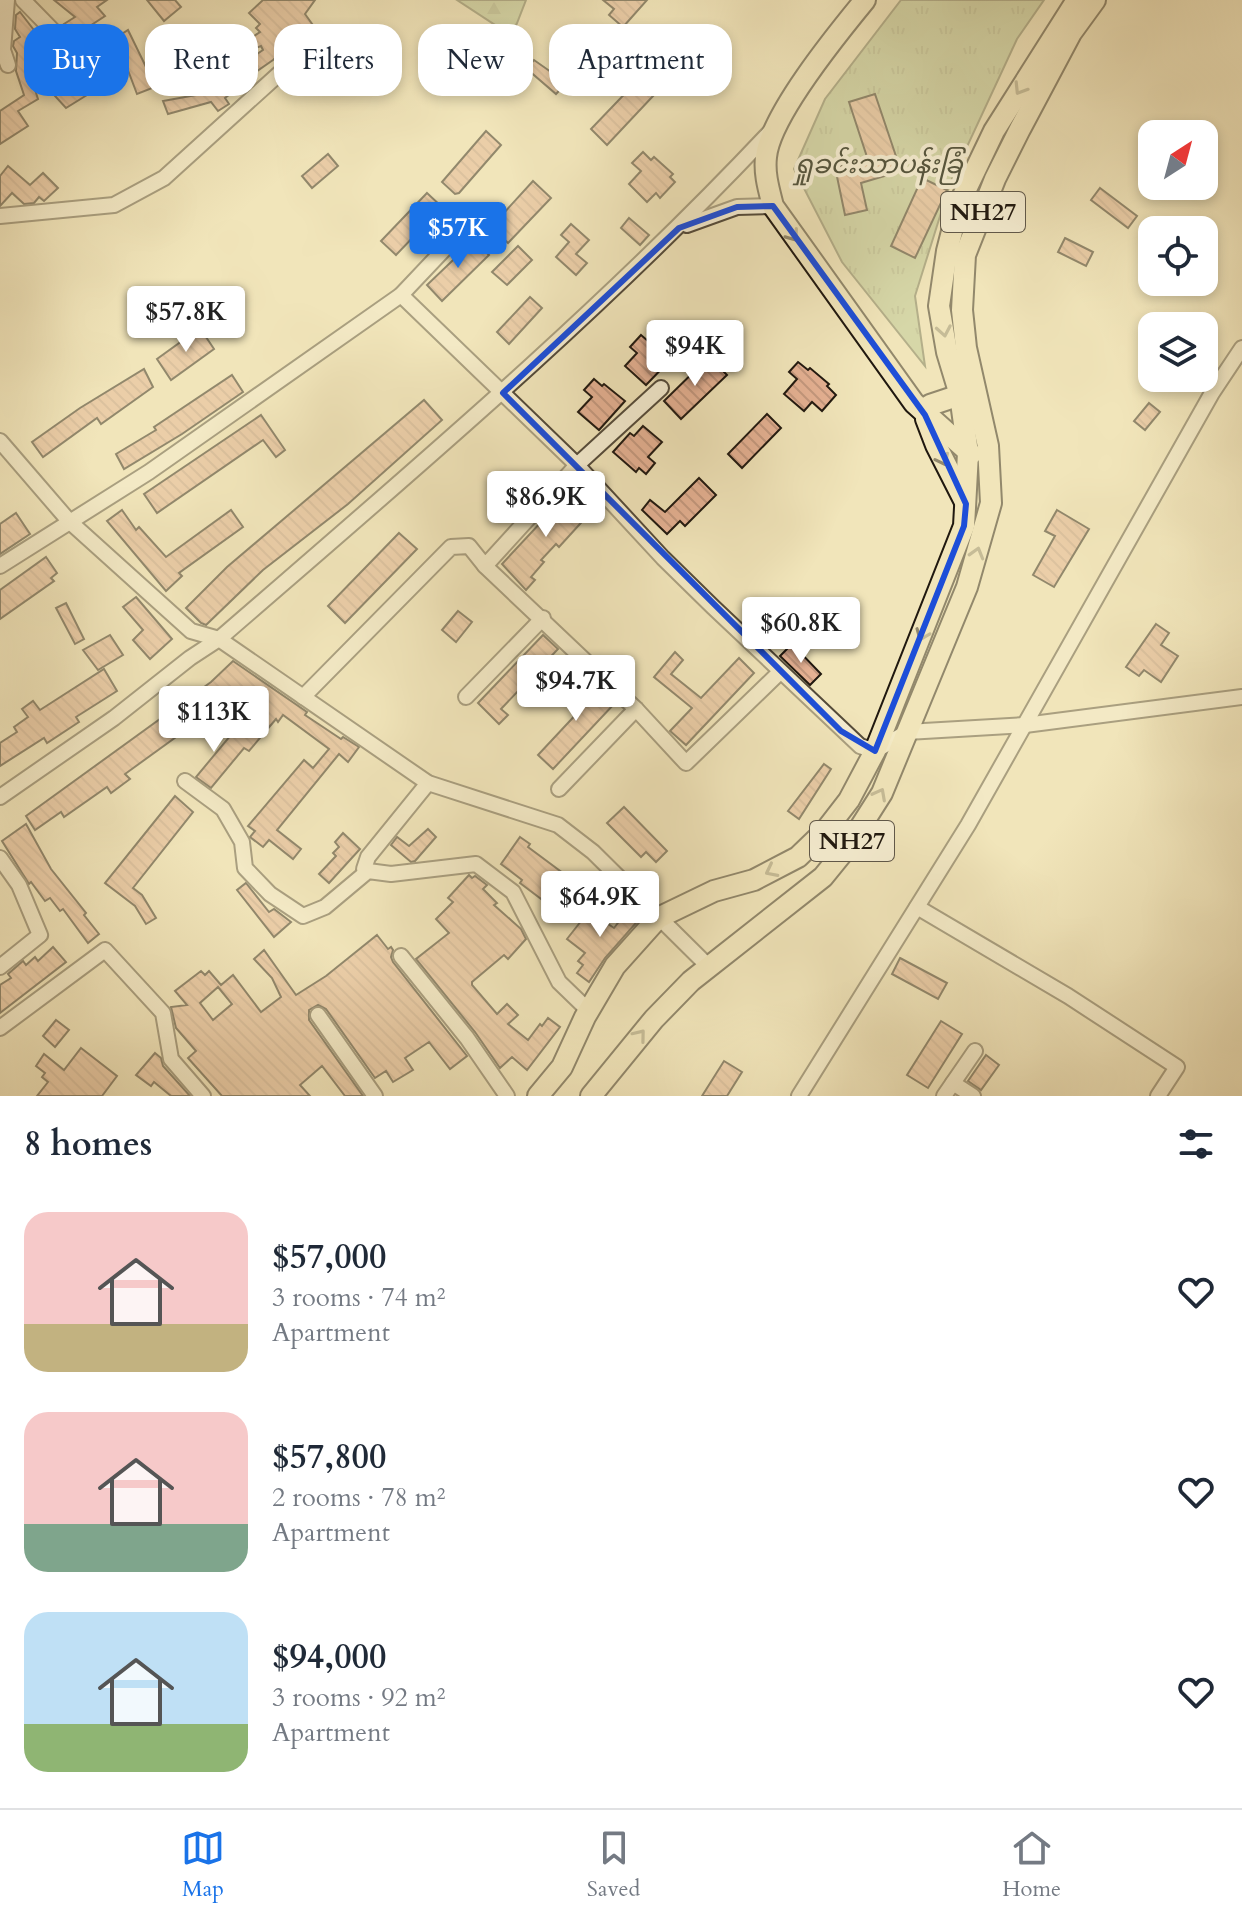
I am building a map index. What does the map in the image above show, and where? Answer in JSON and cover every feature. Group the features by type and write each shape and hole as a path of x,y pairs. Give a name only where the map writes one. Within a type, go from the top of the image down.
{"highway":[{"name":"NH27","path":"538,1096 562,1067 615,966 658,918 714,891 754,880 798,857 825,831 849,800 875,751 964,526 966,444 960,395 947,352 939,306 947,251 959,204 994,131 1077,0"},
{"name":"NH27","path":"591,1096 654,1019 708,966 823,877 849,845 882,793 967,587 991,503 989,454 966,348 962,310 965,255 995,179 1020,129 1071,33 1095,0"},
{"path":"857,4 773,129 765,174 773,206 902,388 966,444 989,454"},
{"path":"927,410 960,395"},
{"path":"927,410 936,445 966,504"}],"street":[{"path":"7,0 3,50 8,65"},
{"path":"23,0 46,24"},
{"path":"0,216 114,205 164,178 274,78"},
{"path":"0,797 114,718 219,639 503,393 679,228 773,129"},
{"path":"679,228 737,207 773,206"},
{"path":"0,566 149,472 401,295 471,221"},
{"path":"401,295 577,465 663,558 860,746 875,751 907,732 1025,725 1242,697"},
{"path":"799,1096 917,907 1025,725 1212,393 1242,348"},
{"path":"485,566 577,465 661,388"},
{"path":"0,441 69,521 191,631 219,639 428,783 558,825 593,852 708,966"},
{"path":"303,697 451,547 469,546 485,566 636,709 686,763 780,672"},
{"path":"466,697 543,618"},
{"path":"559,789 636,709"},
{"path":"185,781 223,809 242,842 245,868 270,894 303,916 325,907 368,871 391,874 476,864 513,892 559,982 589,1011"},
{"path":"364,869 368,857 428,783"},
{"path":"0,858 19,885 40,935 0,967"},
{"path":"917,907 1068,996 1177,1067 1158,1096"},
{"path":"0,1028 105,950 163,1013 171,1059 203,1096"},
{"path":"401,956 467,1038 507,1096"},
{"path":"318,1015 375,1096"},
{"path":"944,1096 975,1051"},
{"path":"953,1083 973,1096"}],"highlighted area":[{"path":"773,206 925,415 966,504 964,526 875,751 841,731 503,393 679,228 737,207"}],"green space":[{"path":"457,0 526,0 517,24 494,24"},
{"name":"ရှုခင်းသာပန်းခြံ","path":"901,0 1044,0 1017,39 951,181 915,296 925,366 842,262 794,169 825,99"}],"building":[{"path":"54,0 107,0 97,7 105,16 93,24 64,24 75,17"},
{"path":"147,0 175,0 181,7 164,21"},
{"path":"263,0 315,0 305,14 312,24 274,24 274,59 258,70 258,53 263,50 261,46 258,47 260,24 249,13"},
{"path":"603,0 647,0 626,24 620,24 609,15 614,9"},
{"path":"20,12 29,24 24,24 24,95 16,71 17,53 13,46 20,37 15,29 16,15"},
{"path":"129,32 145,65 145,91 137,94 129,73"},
{"path":"534,60 549,71 549,88 533,74"},
{"path":"875,94 901,171 861,183 867,210 845,215 835,167 868,160 849,102"},
{"path":"24,95 37,96 38,99 18,111 28,126 0,144 0,111"},
{"path":"55,96 85,96 66,108"},
{"path":"190,96 228,96 225,98 229,104 218,111 211,102 168,114 163,101"},
{"path":"623,96 653,96 607,145 591,129"},
{"path":"486,131 501,145 455,194 442,182"},
{"path":"643,152 651,160 654,157 673,174 670,177 675,182 660,198 656,193 647,202 629,184 641,171 632,163"},
{"path":"328,154 338,166 312,188 302,176"},
{"path":"8,166 30,185 43,173 58,188 44,201 39,197 34,203 24,204 12,193 0,206 0,176"},
{"path":"922,178 947,190 915,258 891,246"},
{"path":"533,181 551,198 508,243 491,227"},
{"path":"1100,188 1137,216 1128,228 1091,200"},
{"path":"427,193 442,207 396,255 381,241"},
{"path":"629,218 649,235 640,245 621,228"},
{"path":"571,224 589,240 576,254 587,263 576,275 556,257 569,242 561,235"},
{"path":"1065,238 1093,252 1086,266 1058,252"},
{"path":"474,240 489,255 442,301 427,285"},
{"path":"518,246 532,260 507,285 492,272"},
{"path":"530,297 542,308 509,344 497,332"},
{"path":"200,328 214,349 171,380 157,359"},
{"path":"641,335 649,342 652,339 672,358 646,385 625,366 637,353 630,347"},
{"path":"709,357 727,375 681,419 664,401"},
{"path":"798,362 829,384 827,386 836,395 822,411 812,402 804,411 784,394 797,379 789,372"},
{"path":"144,369 153,387 101,424 97,418 43,457 32,442"},
{"path":"232,375 243,392 124,469 116,454 156,430 154,427"},
{"path":"594,379 625,401 599,430 578,412 592,397 584,390"},
{"path":"424,400 442,420 348,504 263,570 206,625 186,608 227,567"},
{"path":"1149,403 1160,412 1145,430 1134,421"},
{"path":"767,414 781,428 742,468 728,454"},
{"path":"261,415 285,450 276,457 263,440 157,513 144,494"},
{"path":"643,426 662,442 648,457 655,463 646,474 639,468 636,472 613,452 630,433 634,436"},
{"path":"699,478 716,495 685,526 680,521 667,534 642,510 650,500 665,512"},
{"path":"571,490 585,503 581,507 589,514 559,547 556,544 541,560 544,562 531,577 535,580 526,590 502,564"},
{"path":"122,510 136,530 139,527 166,557 231,510 243,527 179,573 182,576 166,591 107,521"},
{"path":"1057,510 1089,529 1054,587 1033,575 1055,536 1045,531"},
{"path":"16,513 30,534 0,554 0,524"},
{"path":"399,533 417,549 345,623 328,606"},
{"path":"46,557 57,573 51,578 54,581 0,619 0,590"},
{"path":"136,597 172,639 150,659 133,640 143,630 123,607"},
{"path":"66,603 84,639 75,644 56,608"},
{"path":"458,611 472,622 456,642 442,630"},
{"path":"1156,624 1169,633 1161,645 1178,656 1161,682 1144,670 1139,676 1126,667"},
{"path":"110,635 123,655 98,670 83,650"},
{"path":"543,635 558,649 501,709 508,715 499,724 478,703"},
{"path":"792,644 821,674 810,685 780,656"},
{"path":"675,652 683,660 671,674 701,698 739,658 754,673 686,745 670,731 692,708 654,677"},
{"path":"233,661 307,712 305,715 359,747 348,762 339,754 277,830 301,849 293,859 269,840 263,847 250,837 255,831 248,826 304,760 313,768 329,749 283,715 249,751 244,748 211,788 196,777 256,705 235,689 209,706 212,711 125,774 130,779 111,793 107,787 64,817 61,812 35,830 26,816 211,682"},
{"path":"104,669 117,691 76,717 79,722 47,743 44,738 0,766 0,743 17,732 14,727 28,717 22,709 33,701 40,710"},
{"path":"570,681 591,699 600,689 615,703 553,769 538,755 581,709 561,692"},
{"path":"824,764 831,769 799,819 788,811"},
{"path":"175,796 193,812 133,888 142,895 156,918 146,924 135,906 105,883"},
{"path":"624,807 667,851 656,862 646,852 641,857 607,823"},
{"path":"26,824 51,869 99,934 88,943 63,909 60,911 50,898 45,901 31,882 29,884 2,841"},
{"path":"428,829 436,837 415,861 411,862 391,845 397,837 409,846"},
{"path":"343,833 360,849 329,883 319,874 336,856 333,853 339,847 335,842"},
{"path":"520,837 530,844 528,847 575,882 557,911 501,864"},
{"path":"469,875 487,885 483,889 497,903 494,905 521,929 526,939 508,959 504,955 472,985 497,1014 507,1004 518,1015 508,1024 528,1040 548,1018 560,1027 527,1070 512,1057 500,1068 416,959 449,933 436,919 453,902 448,898"},
{"path":"246,883 269,912 274,909 291,922 274,937 237,890"},
{"path":"631,906 643,915 605,958 589,982 577,973 583,965 578,961 585,953 567,939 589,911 614,928"},
{"path":"377,935 388,949 391,947 393,962 467,1056 450,1069 429,1042 405,1058 413,1070 393,1082 386,1071 375,1078 326,1009 318,1005 309,1010 309,1020 363,1096 345,1096 322,1066 300,1085 310,1096 222,1096 188,1058 196,1051 176,1028 171,1007 187,1005 175,991 201,971 205,975 209,971 221,985 233,975 261,1012 281,997 272,978 254,959 264,950 296,995 326,976","holes":["218,987 232,1004 213,1020 200,1003"]},
{"path":"53,947 66,962 0,1013 0,985 11,978 8,974 23,961 26,965 35,957 38,961"},
{"path":"900,958 947,983 938,999 892,974"},
{"path":"56,1020 69,1030 55,1047 43,1036"},
{"path":"941,1021 962,1034 928,1088 907,1075"},
{"path":"81,1048 117,1076 102,1096 37,1096 48,1082 42,1077 45,1073 36,1066 44,1054 64,1070"},
{"path":"155,1053 190,1096 171,1096 154,1082 151,1086 136,1075"},
{"path":"986,1055 999,1065 981,1090 968,1081"},
{"path":"724,1061 742,1072 727,1096 702,1096"}]}
